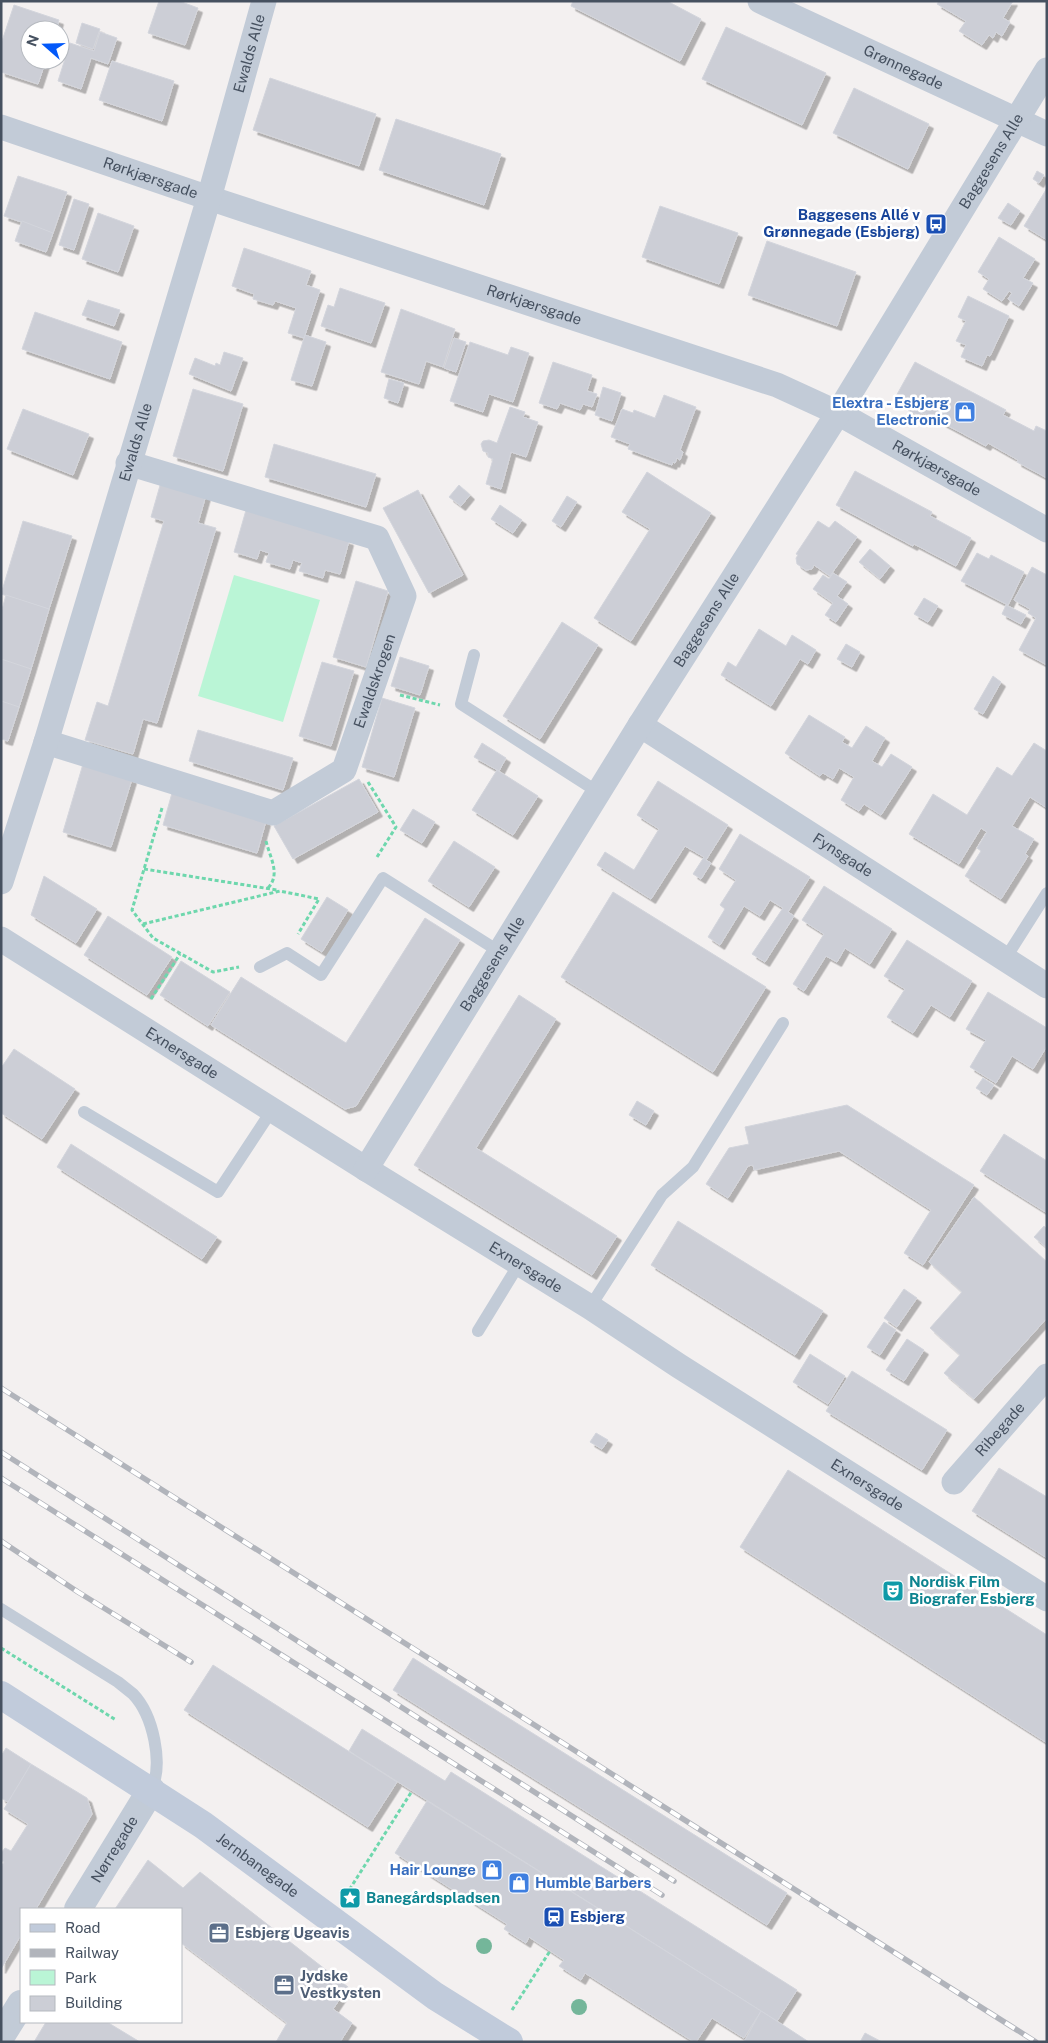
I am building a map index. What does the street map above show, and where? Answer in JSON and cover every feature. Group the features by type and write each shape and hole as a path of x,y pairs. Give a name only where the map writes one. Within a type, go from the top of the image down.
{"main road":[{"name":"Jernbanegade","path":"1,1696 151,1790 230,1844 435,1996 503,2038"}],"street":[{"name":"Ewalds Alle","path":"1,882 46,742 208,198 264,1"},
{"name":"Grønnegade","path":"760,1 1047,134"},
{"name":"Baggesens Alle","path":"366,1170 598,792 838,413 1047,70"},
{"name":"Rørkjærsgade","path":"1,127 208,198 777,385 838,413 1047,530"},
{"name":"Ewaldskrogen","path":"128,463 377,538 404,596 344,770"},
{"name":"Fynsgade","path":"640,725 1047,986"},
{"path":"46,742 273,813 344,770"},
{"name":"Exnersgade","path":"1,939 366,1170 590,1307 679,1366 1047,1599"},
{"name":"Ribegade","path":"954,1482 1047,1376"},
{"name":"Nørregade","path":"79,1908 151,1790"},
{"path":"1,2036 20,2006"}],"lane":[{"path":"474,654 460,704 598,792"},
{"path":"260,967 287,953 321,975 383,878 500,952"},
{"path":"1005,959 1047,893"},
{"path":"590,1307 662,1195 693,1166 783,1023"},
{"path":"84,1112 218,1192 272,1110"},
{"path":"478,1331 519,1264"},
{"path":"1,1609 118,1682 134,1695 146,1716 154,1745 157,1772 151,1790"}],"path":[{"path":"372,687 435,705 460,704"},
{"path":"344,770 364,776 396,827 375,860 383,878"},
{"path":"170,781 132,910 154,938 213,972 249,965 260,967"},
{"path":"268,889 274,882 276,870 270,856 265,832 273,813"},
{"path":"144,869 319,899 287,953"},
{"path":"143,924 280,891"},
{"path":"135,1023 180,954"},
{"path":"1,1648 116,1720"},
{"path":"331,1918 412,1791"},
{"path":"503,2038 550,1951"}],"green space":[{"path":"234,575 320,600 283,722 198,696"}],"building":[{"path":"159,1 179,1 198,8 185,45 148,33"},
{"path":"573,1 667,1 701,19 680,61 571,6"},
{"path":"939,1 1013,1 1003,18 1010,22 1002,36 996,32 993,38 989,35 982,45 959,31 966,21 937,4"},
{"path":"14,5 59,20 20,20 20,70 43,70 38,84 1,72 1,44"},
{"path":"82,23 100,29 93,49 76,43"},
{"path":"726,27 826,73 802,125 702,79"},
{"path":"100,32 117,38 108,64 91,58 81,89 58,81 61,70 70,70 70,43 94,51"},
{"path":"112,61 174,81 162,121 99,100"},
{"path":"270,78 376,114 359,166 253,130"},
{"path":"854,88 929,124 908,169 833,133"},
{"path":"396,119 501,154 484,205 379,170"},
{"path":"1037,171 1044,175 1039,183 1033,179"},
{"path":"18,176 67,192 53,233 4,216"},
{"path":"1047,188 1047,240 1024,226"},
{"path":"74,199 89,204 74,250 59,245"},
{"path":"1008,203 1020,211 1011,225 998,218"},
{"path":"660,206 738,233 719,284 642,257"},
{"path":"98,213 134,226 118,272 82,259"},
{"path":"22,221 53,233 46,252 15,241"},
{"path":"999,237 1035,259 1023,278 1033,283 1019,306 1008,299 1012,293 1009,291 1002,301 983,289 989,279 978,272"},
{"path":"767,241 856,272 837,326 748,295"},
{"path":"244,248 311,271 306,285 320,290 304,338 288,333 296,308 275,301 273,305 253,299 254,294 232,286"},
{"path":"340,288 385,303 371,343 321,326 328,305 334,307"},
{"path":"968,296 1009,316 990,356 987,355 982,366 961,357 966,345 956,341 966,321 958,317"},
{"path":"88,300 120,310 114,326 82,315"},
{"path":"401,309 455,329 443,367 426,361 419,384 381,372"},
{"path":"35,312 122,342 110,379 22,349"},
{"path":"305,335 326,342 312,386 291,380"},
{"path":"454,338 466,342 456,372 444,368"},
{"path":"470,342 508,355 511,347 529,353 513,402 489,394 483,412 450,401"},
{"path":"224,352 243,358 231,391 189,374 195,358 215,366 216,363 220,365"},
{"path":"553,362 592,375 587,391 597,394 592,407 583,404 580,410 560,403 557,409 539,403"},
{"path":"915,362 1006,410 1003,415 1034,431 1036,426 1047,431 1047,478 1017,462 1018,460 988,443 986,446 924,413 918,415 908,410 908,405 895,398"},
{"path":"389,379 404,383 398,403 384,398"},
{"path":"603,387 621,393 612,421 595,415"},
{"path":"193,389 243,404 223,471 173,456"},
{"path":"664,395 696,407 680,450 683,452 680,460 677,458 672,465 628,449 630,444 611,437 622,409 633,413 634,410 655,418"},
{"path":"510,407 525,412 523,417 538,422 526,457 511,452 501,489 486,484 493,459 488,457 488,453 483,451 481,444 483,441 489,440 497,443"},
{"path":"23,409 89,434 73,475 7,449"},
{"path":"274,444 376,474 366,507 265,477"},
{"path":"855,471 932,512 930,516 971,538 956,566 914,544 913,546 836,505"},
{"path":"647,472 711,513 631,641 594,618 650,529 622,512"},
{"path":"161,482 206,495 198,523 216,528 157,723 143,719 133,754 85,740 97,702 108,706 164,521 151,517"},
{"path":"459,485 470,495 461,506 449,497"},
{"path":"418,490 463,575 429,593 383,508"},
{"path":"567,496 577,502 561,527 552,521"},
{"path":"500,505 522,520 513,533 491,519"},
{"path":"246,510 349,541 340,574 325,570 323,578 299,571 302,563 293,560 290,569 266,562 269,553 260,550 257,559 234,552"},
{"path":"23,521 72,536 49,609 1,594"},
{"path":"818,521 829,528 835,521 857,537 830,576 814,565 812,569 806,570 797,564 796,558 798,555 796,554"},
{"path":"870,549 890,566 880,579 859,562"},
{"path":"977,553 989,559 991,555 1024,572 1008,605 961,581"},
{"path":"1032,567 1047,575 1047,665 1019,650 1036,618 1028,613 1030,609 1014,600"},
{"path":"833,573 847,582 837,596 848,604 836,622 825,615 833,603 813,589 823,575 829,579"},
{"path":"356,581 388,591 366,667 333,657"},
{"path":"6,595 49,609 31,669 1,659 1,613"},
{"path":"924,598 938,606 928,622 914,614"},
{"path":"1006,605 1026,615 1021,624 1002,614"},
{"path":"562,622 598,645 540,739 503,716"},
{"path":"759,629 786,646 792,635 816,650 808,664 800,659 771,706 721,675 728,662 736,667"},
{"path":"846,644 860,652 852,667 837,659"},
{"path":"400,657 429,666 420,695 391,686"},
{"path":"1,659 31,669 19,707 1,701"},
{"path":"322,662 354,671 331,746 299,736"},
{"path":"993,676 1001,682 983,714 974,709"},
{"path":"382,698 415,708 394,777 362,767"},
{"path":"1,701 19,707 8,741 1,739"},
{"path":"809,715 845,737 842,742 852,748 866,726 885,738 872,761 882,767 891,754 912,767 881,815 864,804 859,811 841,800 854,777 839,768 833,779 823,773 820,776 785,753"},
{"path":"198,730 293,758 283,790 189,761"},
{"path":"482,743 506,758 499,771 474,757"},
{"path":"1034,743 1047,751 1047,808 1030,797 1012,826 1034,839 1025,854 1028,856 1001,899 965,876 981,851 977,848 987,832 981,828 959,864 909,834 933,794 967,815 997,767 1012,776"},
{"path":"83,764 132,779 111,847 63,832"},
{"path":"497,770 538,796 513,835 472,810"},
{"path":"359,779 378,812 293,859 274,826"},
{"path":"658,781 728,825 706,860 711,863 701,879 693,874 704,857 685,846 651,899 597,865 605,852 634,870 659,829 637,815"},
{"path":"172,793 266,821 257,853 163,825"},
{"path":"413,809 435,822 422,843 400,830"},
{"path":"740,834 810,877 788,912 794,916 765,962 752,954 783,908 770,900 760,916 744,906 720,945 708,937 725,909 720,905 736,880 719,869"},
{"path":"454,841 495,867 469,907 428,881"},
{"path":"44,876 97,909 76,943 31,915"},
{"path":"824,886 892,929 870,964 845,948 837,962 826,956 804,991 793,984 824,934 802,920"},
{"path":"613,892 766,987 713,1072 561,977"},
{"path":"327,897 348,910 322,952 301,939"},
{"path":"108,916 172,957 147,995 84,955"},
{"path":"425,918 460,940 356,1106 345,1109 211,1025 241,977 346,1043"},
{"path":"907,940 972,981 950,1017 931,1005 913,1033 887,1017 905,989 884,976"},
{"path":"181,961 230,992 208,1026 160,995"},
{"path":"988,992 1047,1028 1047,1046 1033,1069 1012,1056 996,1083 970,1067 986,1040 966,1029"},
{"path":"519,995 556,1019 476,1148 617,1236 592,1275 414,1165"},
{"path":"14,1049 75,1089 42,1139 1,1113 1,1068"},
{"path":"983,1078 994,1085 987,1095 976,1088"},
{"path":"637,1101 654,1111 646,1125 629,1115"},
{"path":"847,1105 974,1185 923,1265 904,1253 931,1210 839,1151 754,1170 753,1165 748,1166 728,1198 706,1184 729,1148 749,1144 745,1127"},
{"path":"1004,1134 1047,1161 1047,1213 980,1171"},
{"path":"71,1144 217,1237 202,1259 57,1167"},
{"path":"974,1197 1047,1262 1047,1318 974,1399 944,1373 960,1355 930,1328 962,1292 929,1262"},
{"path":"678,1221 823,1311 795,1355 651,1265"},
{"path":"1044,1226 1047,1229 1047,1248 1034,1237"},
{"path":"904,1289 917,1298 897,1327 884,1318"},
{"path":"884,1322 896,1330 880,1355 867,1347"},
{"path":"907,1339 924,1350 904,1381 886,1370"},
{"path":"810,1354 845,1376 828,1404 793,1382"},
{"path":"852,1371 947,1430 922,1470 826,1411"},
{"path":"596,1433 608,1440 602,1449 590,1442"},
{"path":"999,1468 1047,1497 1047,1558 972,1511"},
{"name":"Nordisk Film Biografer Esbjerg","path":"788,1470 1047,1635 1047,1743 740,1547"},
{"path":"413,1658 787,1893 767,1925 393,1690"},
{"path":"213,1665 397,1782 368,1827 184,1710"},
{"path":"362,1729 445,1781 451,1772 797,1990 777,2021 349,1751"},
{"path":"6,1748 31,1764 8,1802 1,1798 1,1756"},
{"path":"31,1764 87,1798 92,1814 37,1908 20,1908 20,1937 1,1969 1,1867 4,1862 1,1860 1,1853 5,1848 11,1851 28,1824 4,1809"},
{"path":"427,1801 761,2011 744,2038 712,2018 696,2042 694,2042 585,1973 581,1980 559,1966 564,1960 529,1937 526,1943 504,1929 507,1924 395,1853"},
{"path":"148,1860 183,1888 200,1872 348,1987 333,2009 352,2023 340,2042 276,2042 287,2023 182,1944 182,1908 116,1908"},
{"path":"761,2011 786,2027 809,2042 744,2042"},
{"path":"45,2023 109,2023 140,2042 34,2042"},
{"path":"865,2033 882,2042 860,2042"}],"railway":[{"path":"1,1388 1036,2042"},
{"path":"1,1452 674,1881"},
{"path":"1,1478 662,1895"},
{"path":"1,1541 78,1592 191,1662"}],"place":[{"name":"Baggesens Allé v Grønnegade (Esbjerg)","path":"936,224"},
{"name":"Elextra - Esbjerg Electronic","path":"965,412"},
{"name":"Nordisk Film Biografer Esbjerg","path":"893,1591"},
{"name":"Hair Lounge","path":"492,1870"},
{"name":"Humble Barbers","path":"519,1883"},
{"name":"Banegårdspladsen","path":"350,1898"},
{"name":"Esbjerg","path":"554,1917"},
{"name":"Esbjerg Ugeavis","path":"219,1933"},
{"name":"Jydske Vestkysten","path":"284,1985"}]}
